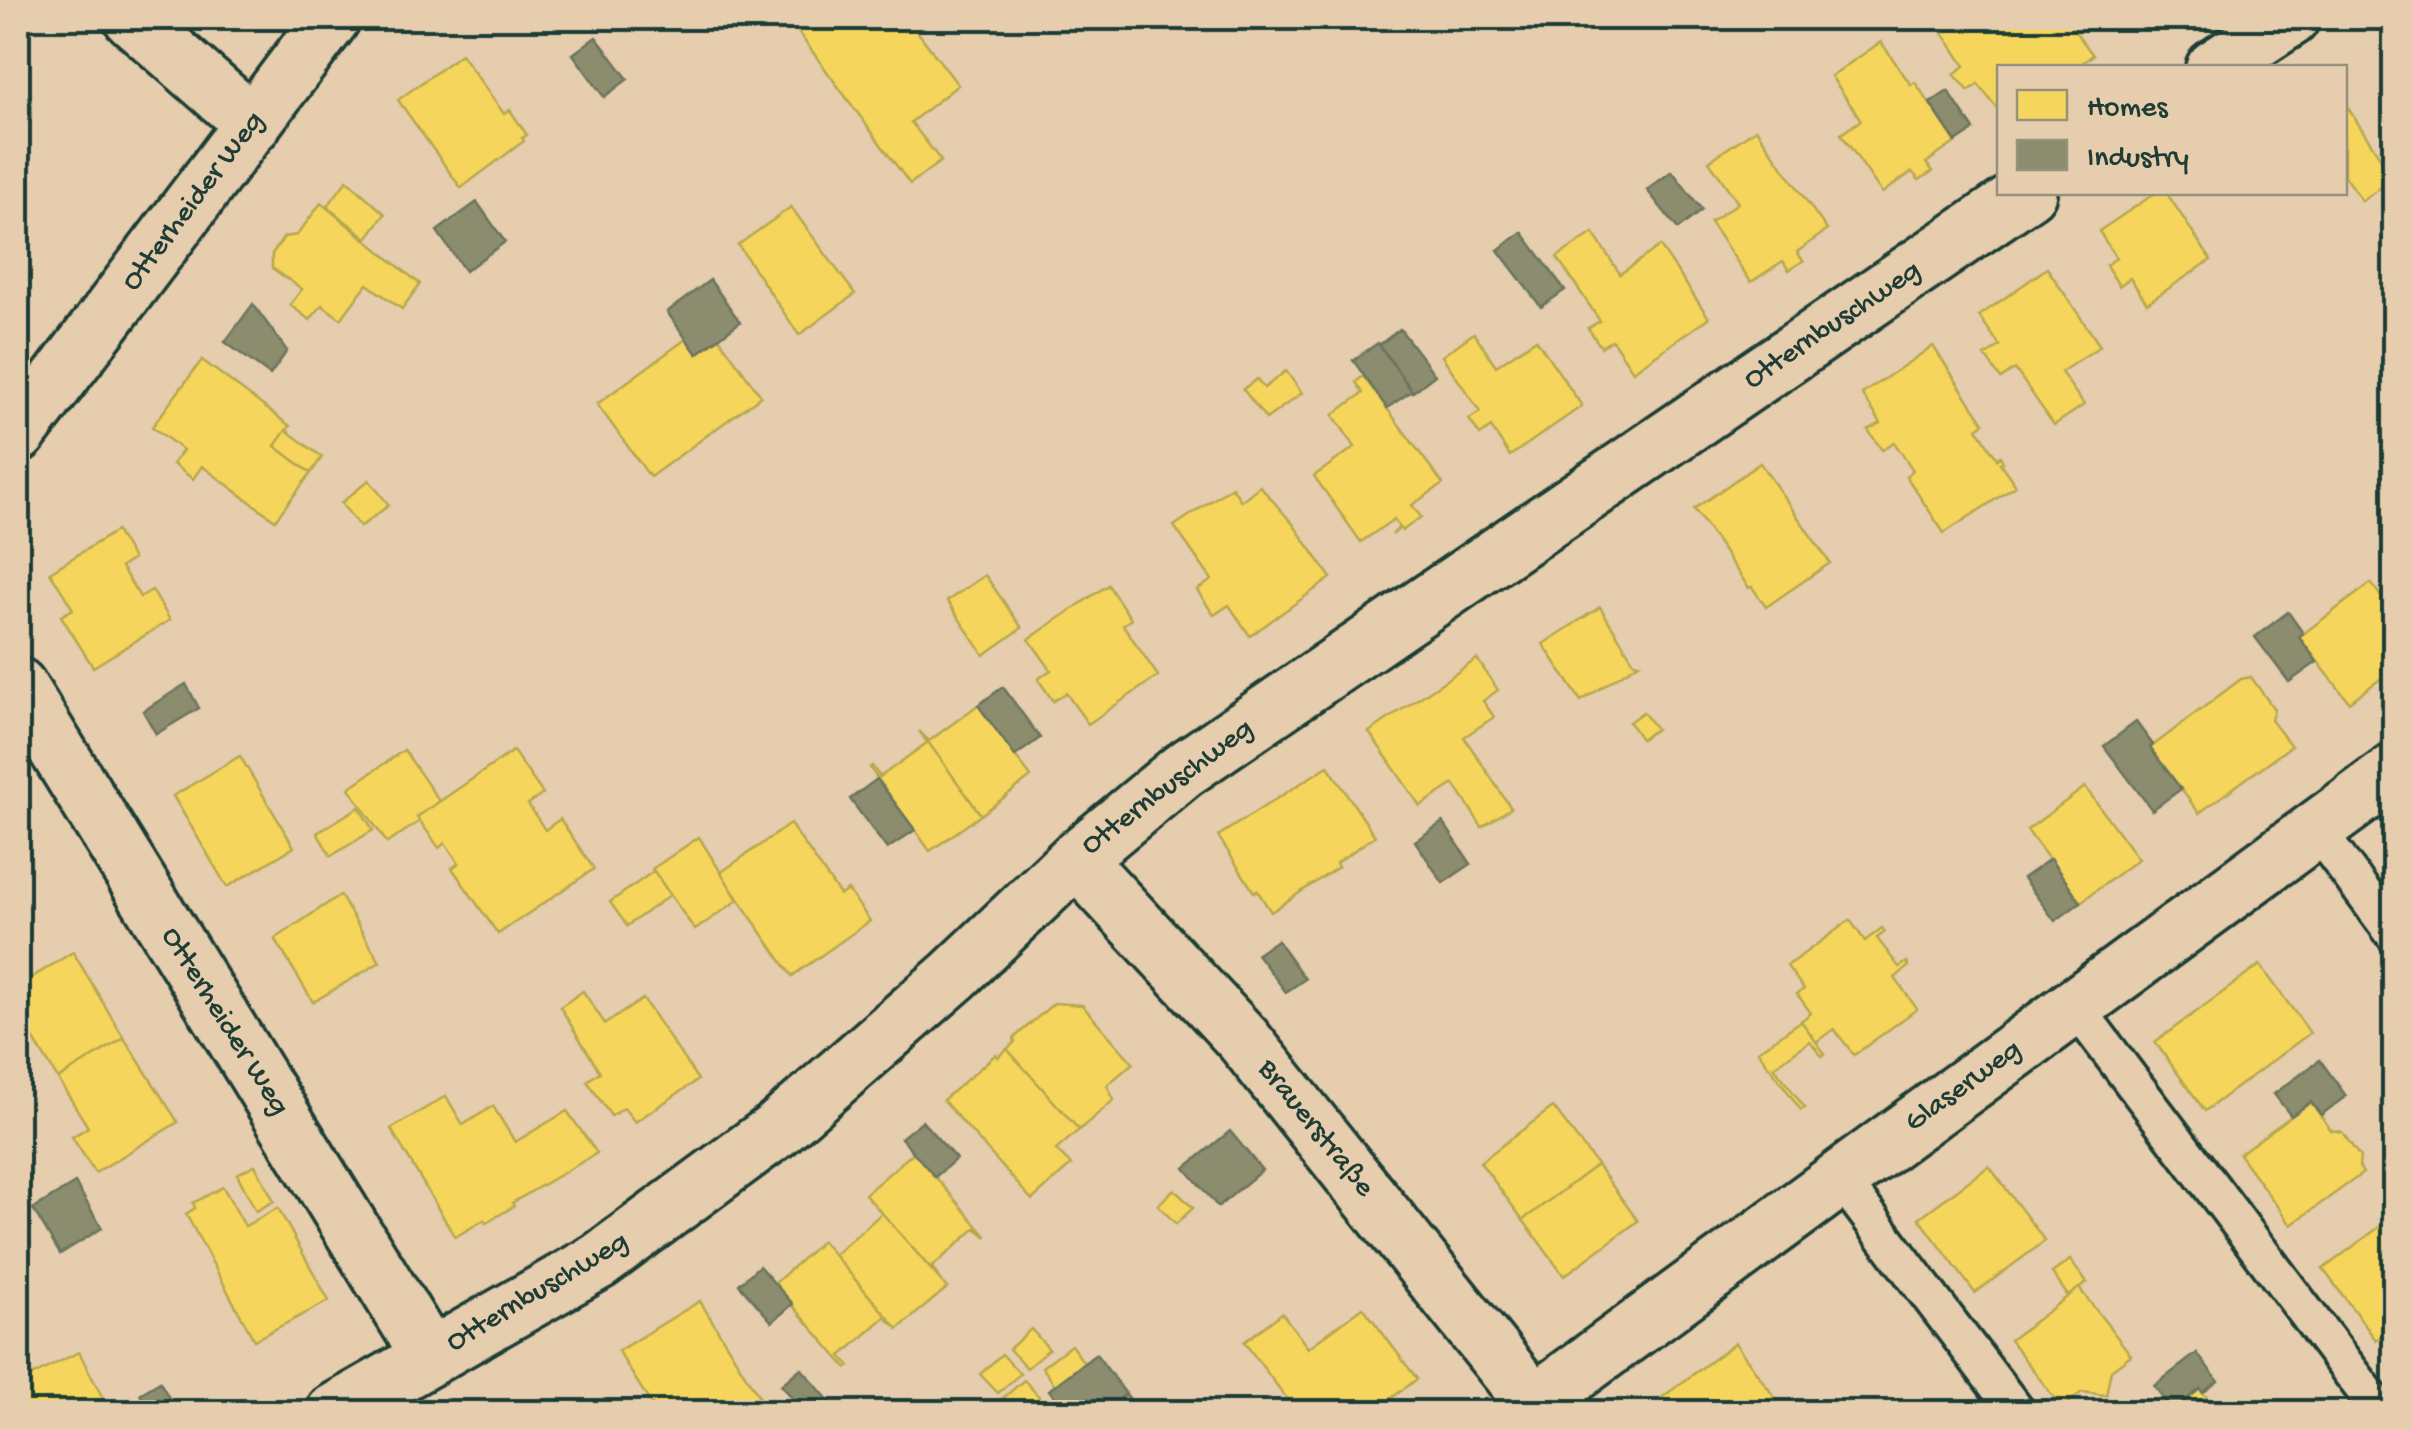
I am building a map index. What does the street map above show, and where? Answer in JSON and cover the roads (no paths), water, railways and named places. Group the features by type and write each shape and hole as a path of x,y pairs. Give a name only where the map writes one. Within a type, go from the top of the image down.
{"street":[{"path":"132,18 253,124"},
{"name":"Otterheider Weg","path":"18,434 332,18"},
{"path":"2219,65 2291,18"},
{"name":"Otternbuschweg","path":"334,1412 600,1261 778,1129 953,976 1076,859 1182,771 2024,195"},
{"name":"Otterheider Weg","path":"18,686 430,1357"},
{"name":"Glaserweg","path":"1532,1410 1840,1178 2394,772"},
{"name":"Brauerstraße","path":"1076,859 1244,1039 1532,1410"}],"lane":[{"path":"2316,829 2394,934"},
{"path":"2075,1006 2382,1412"},
{"path":"1840,1178 2017,1412"}]}
